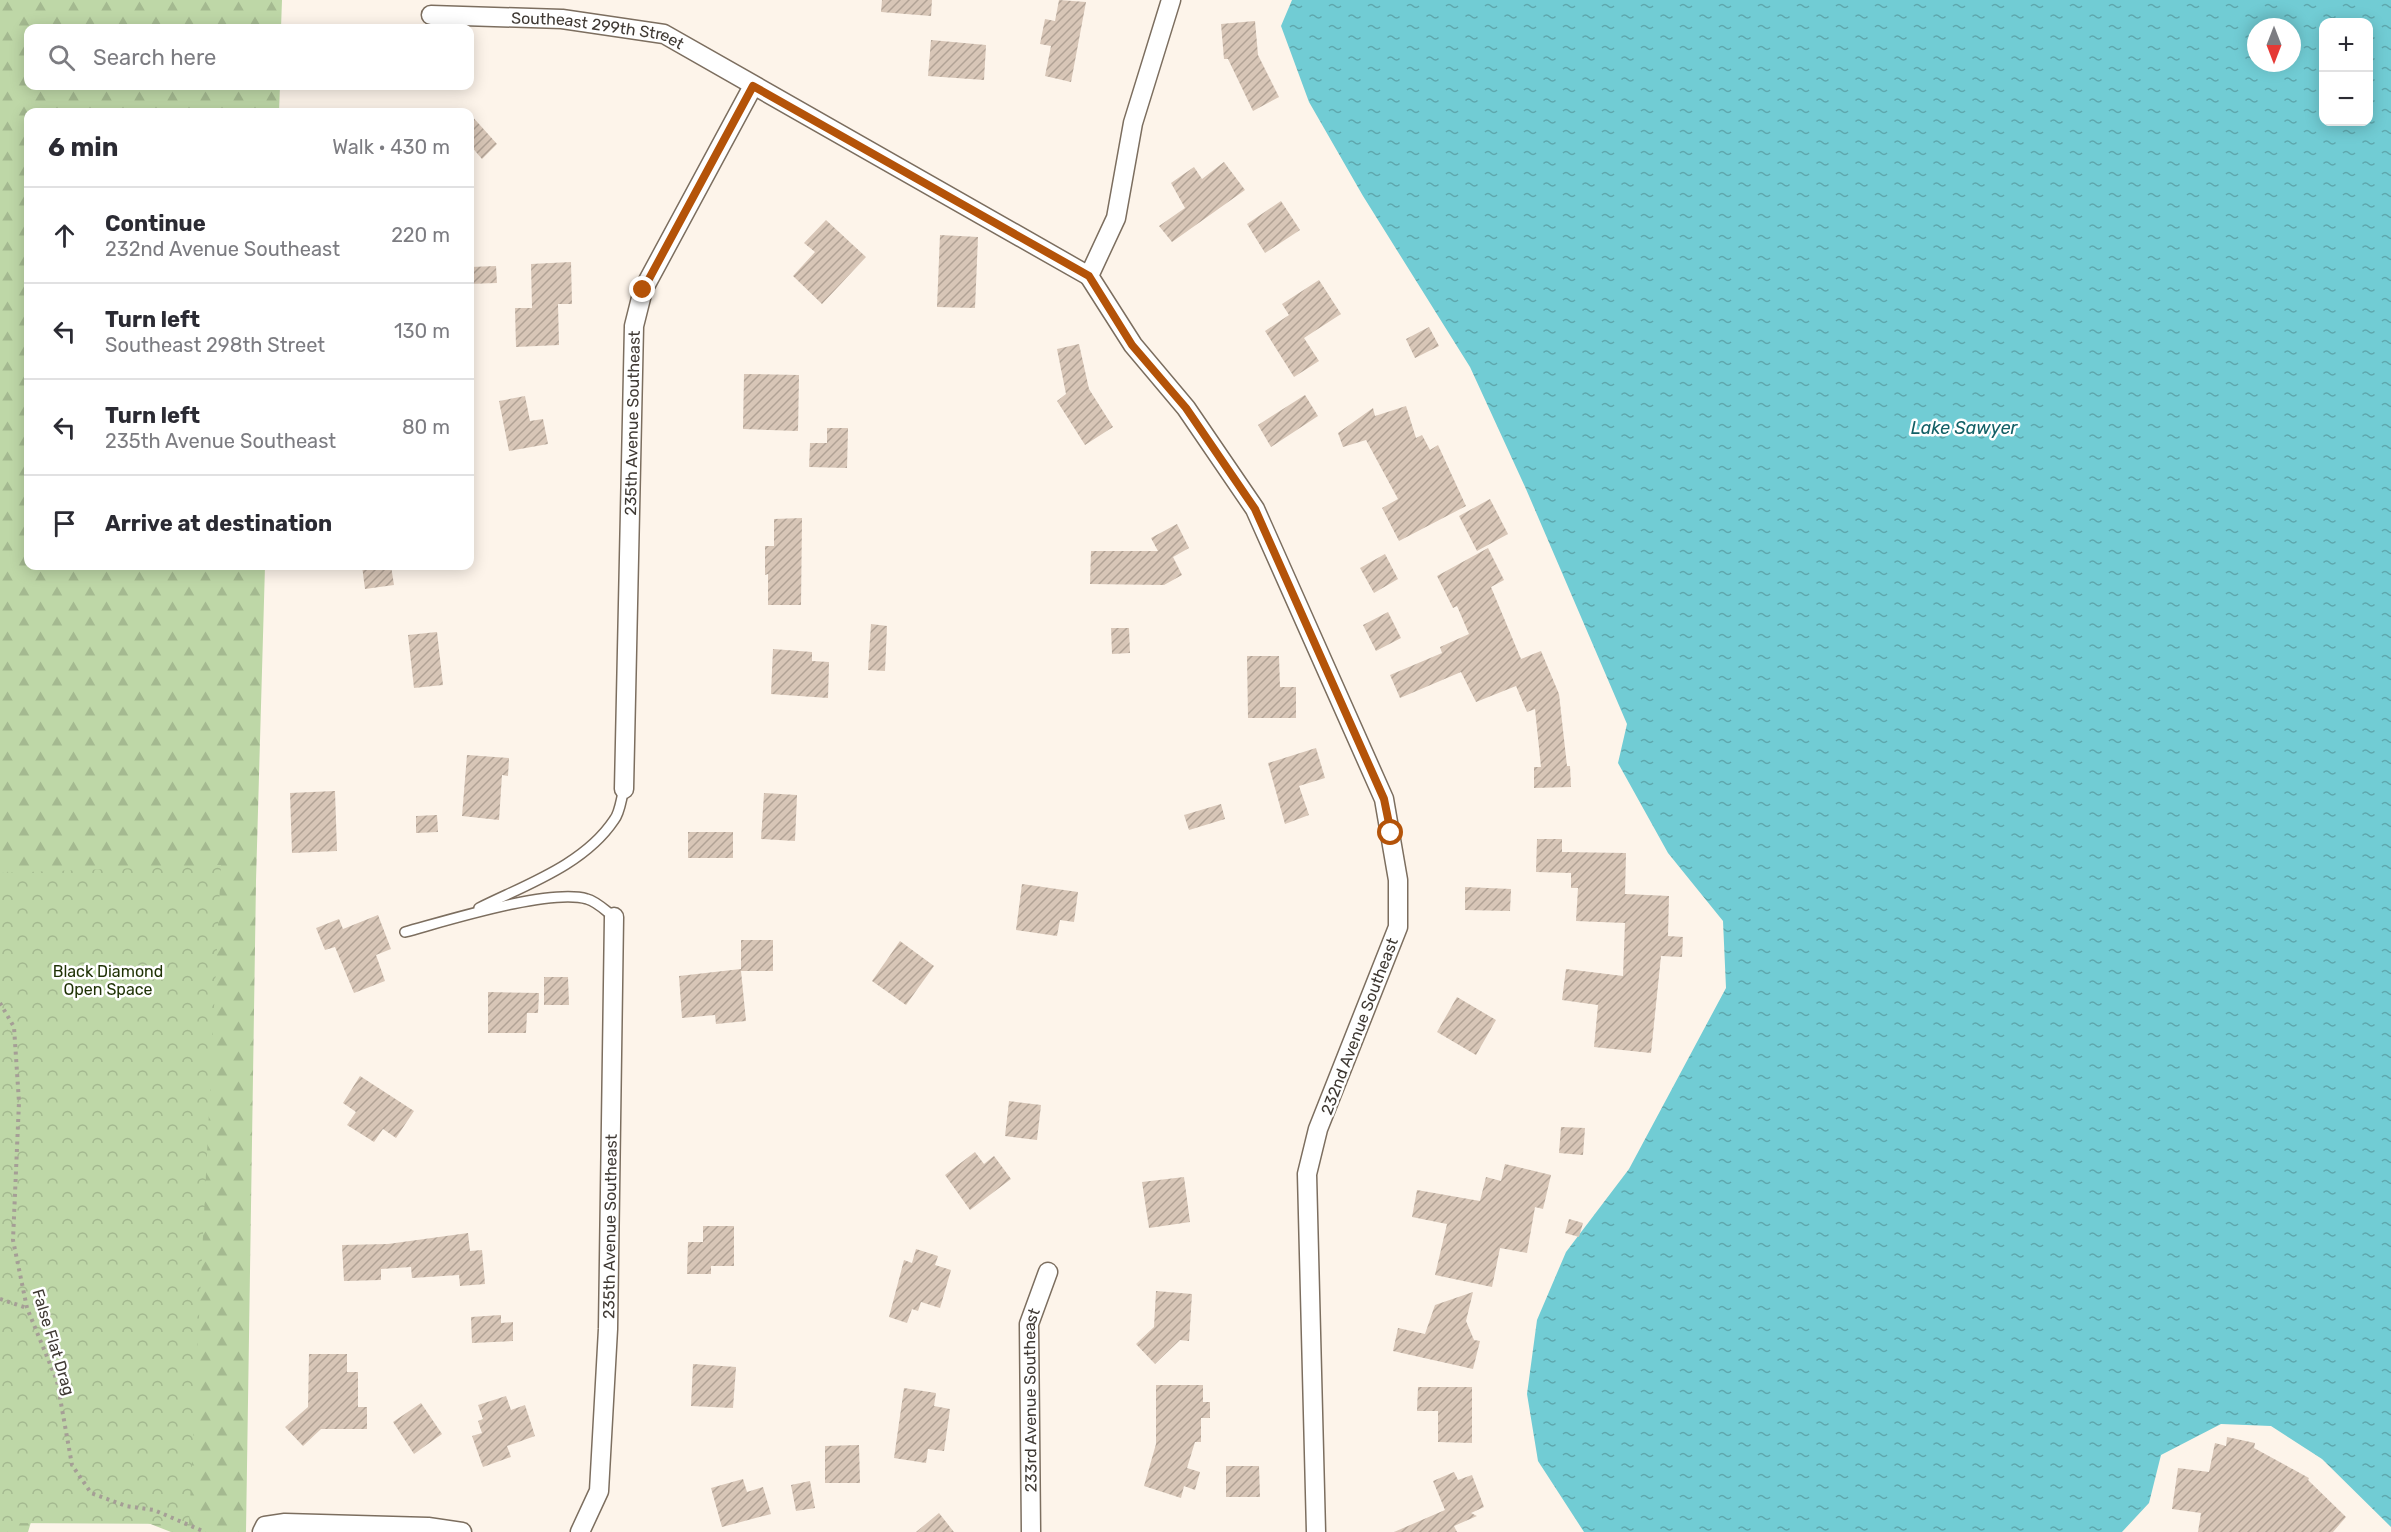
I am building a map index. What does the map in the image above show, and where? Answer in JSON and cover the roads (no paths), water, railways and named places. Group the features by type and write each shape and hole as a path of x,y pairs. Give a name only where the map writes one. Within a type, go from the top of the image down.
{"street":[{"path":"1089,276 1116,218 1133,123 1171,0"},
{"name":"Southeast 299th Street","path":"431,15 562,19 664,34 1089,276"},
{"name":"235th Avenue Southeast","path":"624,789 634,326 643,290 753,86"},
{"name":"232nd Avenue Southeast","path":"1089,276 1132,345 1186,408 1255,509 1384,799 1391,833 1398,880 1398,927 1318,1129 1307,1174 1316,1532"},
{"name":"235th Avenue Southeast","path":"580,1532 599,1491 607,1352 614,917"},
{"name":"233rd Avenue Southeast","path":"1031,1532 1029,1324 1048,1272"},
{"path":"264,1529 285,1523 393,1526 462,1532"}],"lane":[{"path":"462,917 556,870 588,849 616,819 624,789"},
{"path":"405,932 462,917 570,895 590,899 614,917"}],"water":[{"name":"Lake Sawyer","path":"1292,0 2391,0 2391,1527 2322,1459 2271,1426 2221,1424 2161,1455 2149,1503 2122,1532 1584,1532 1538,1461 1527,1394 1537,1320 1566,1252 1629,1169 1726,988 1723,921 1668,853 1618,763 1627,724 1526,489 1470,367 1363,196 1309,102 1281,26"}],"park label":[{"name":"Black Diamond Open Space","path":"108,980"}]}
